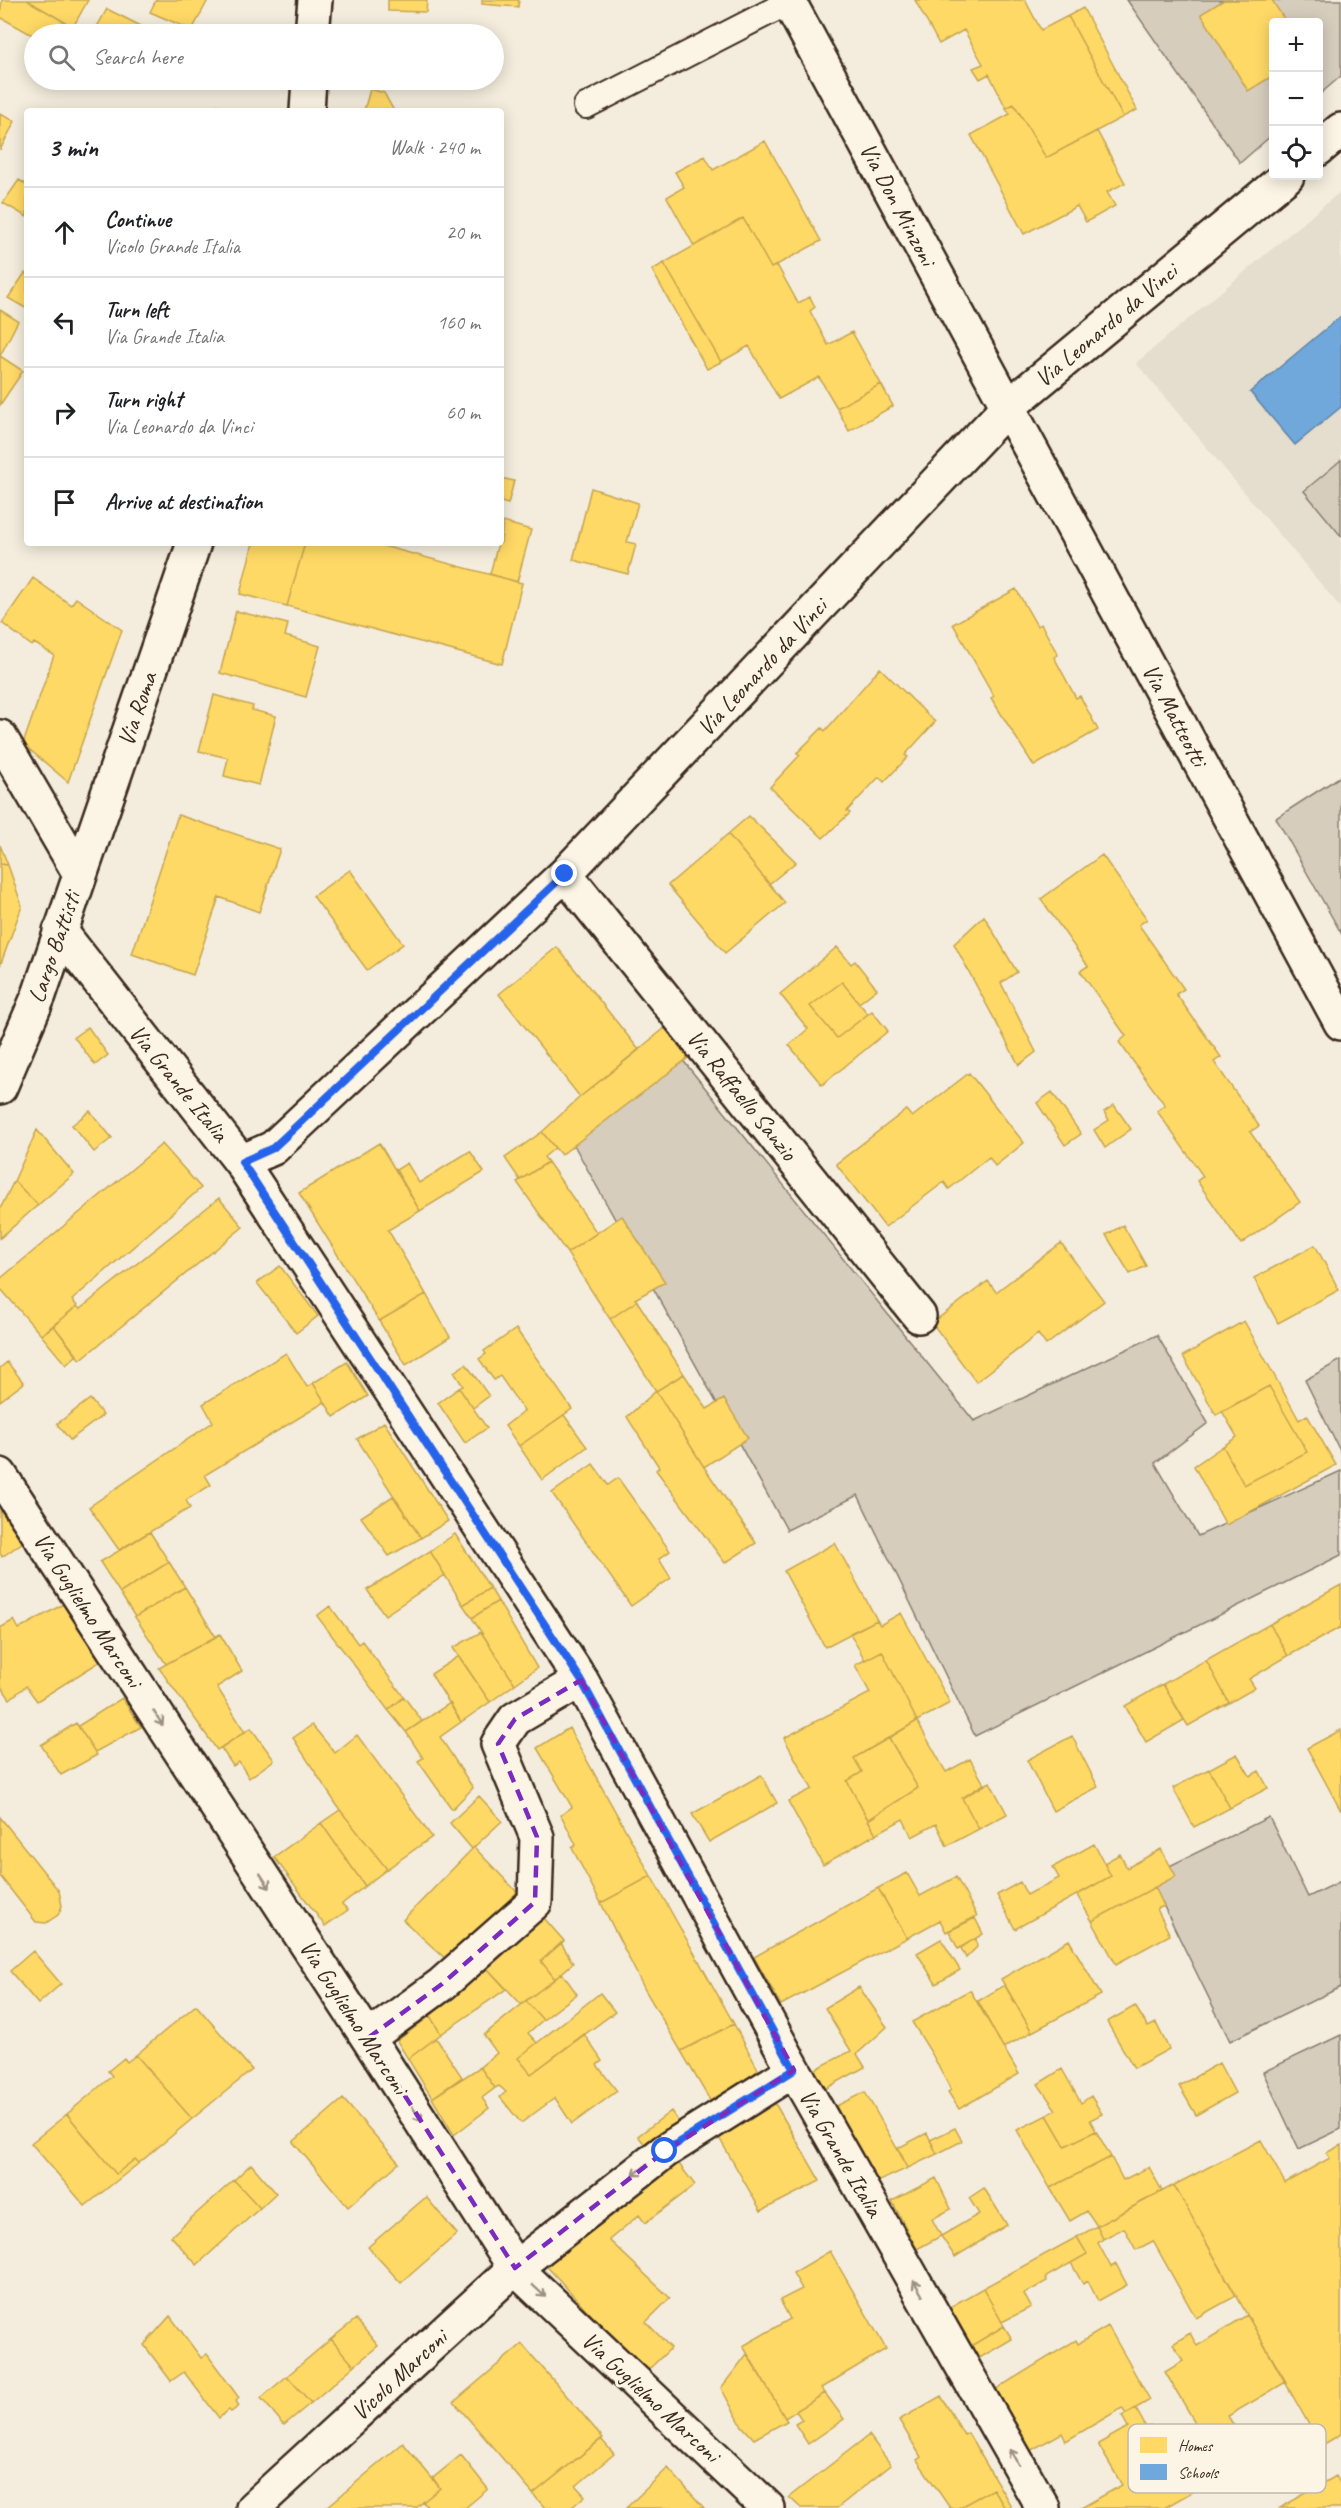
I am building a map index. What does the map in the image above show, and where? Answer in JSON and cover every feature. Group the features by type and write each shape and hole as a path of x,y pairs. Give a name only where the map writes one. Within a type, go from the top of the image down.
{"street":[{"path":"313,24 315,0"},
{"name":"Via Don Minzoni","path":"789,1 1008,407"},
{"path":"307,108 308,90"},
{"path":"1323,145 1341,130"},
{"name":"Via Leonardo da Vinci","path":"242,1162 273,1148 565,874 1008,407 1282,180"},
{"name":"Via Matteotti","path":"1008,407 1341,1023"},
{"name":"Via Roma","path":"80,874 193,546"},
{"path":"2,746 80,874"},
{"name":"Largo Battisti","path":"0,1087 39,995 80,874"},
{"name":"Via Raffaello Sanzio","path":"565,874 919,1316"},
{"name":"Via Grande Italia","path":"60,931 242,1162 581,1680 794,2070 1043,2508"},
{"name":"Via Guglielmo Marconi","path":"0,1475 368,2038 515,2268 768,2508"},
{"path":"368,2038 442,1984 535,1902 537,1838 498,1744 515,1719 581,1680"},
{"name":"Vicolo Marconi","path":"253,2508 515,2268 665,2151 794,2070"}],"lane":[{"path":"586,106 789,1"}],"highlighted area":[{"path":"581,1680 794,2070 665,2151 515,2268 368,2038 442,1984 535,1902 537,1837 498,1744 515,1719"}],"shaded area":[{"path":"1127,0 1341,0 1341,76 1323,92 1323,18 1269,18 1269,138 1240,163"},
{"path":"1341,191 1341,608 1136,363"},
{"path":"1341,460 1341,536 1304,491"},
{"path":"1341,776 1341,933 1276,818"},
{"path":"673,1048 974,1421 1157,1335 1208,1423 1155,1463 1198,1536 1341,1471 1341,1555 975,1736 858,1495 787,1530 569,1136"},
{"path":"1341,1360 1341,1453 1305,1380"},
{"path":"1269,1817 1308,1897 1341,1881 1341,1987 1230,2041 1149,1876"},
{"path":"1341,2035 1341,2129 1299,2149 1263,2072"}],"building: Homes":[{"path":"2,0 27,0 68,24 24,24 24,30 0,17"},
{"path":"27,0 88,0 75,24 68,24"},
{"path":"156,0 208,0 195,24 178,24 150,12"},
{"path":"388,0 427,0 426,12 388,11"},
{"path":"482,0 519,0 518,7 482,4"},
{"path":"915,0 1025,0 1041,30 1068,16 1123,117 1046,158 1014,104 1006,108 989,74 980,79 973,68 983,64 964,30 939,44"},
{"path":"1224,0 1272,0 1283,18 1269,18 1269,78 1248,91 1201,14"},
{"path":"1083,8 1137,110 1123,117 1068,16"},
{"path":"107,9 137,24 99,24"},
{"path":"370,90 374,90 384,93 392,108 365,108"},
{"path":"1014,104 1046,158 1097,131 1125,183 1107,192 1115,206 1086,222 1077,206 1024,234 971,135 1010,114 1006,108"},
{"path":"0,114 15,121 0,150"},
{"path":"765,141 821,241 771,268 743,218 694,246 667,197 684,187 675,172 705,156 713,170"},
{"path":"19,180 24,183 24,215 3,203"},
{"path":"743,218 771,268 777,265 798,303 810,297 815,307 810,311 828,345 852,332 881,384 837,408 819,377 779,399 749,346 721,362 664,263"},
{"path":"664,263 721,362 707,369 652,270"},
{"path":"24,274 24,307 8,298"},
{"path":"0,310 18,321 0,356"},
{"path":"0,356 23,371 0,405"},
{"path":"881,384 893,406 849,431 837,408"},
{"path":"504,479 514,481 508,504 504,503"},
{"path":"591,488 638,503 627,542 636,544 628,574 573,560"},
{"path":"504,522 531,530 517,582 490,574 497,546 504,546"},
{"path":"252,546 304,546 287,606 240,594"},
{"path":"304,546 383,546 522,583 502,664 287,606"},
{"path":"33,578 71,605 76,598 122,630 68,782 23,744 54,655 34,643 32,646 2,623"},
{"path":"1016,589 1037,626 1041,624 1058,655 1054,657 1076,698 1080,696 1098,730 1034,766 991,698 994,696 953,624"},
{"path":"236,611 288,624 285,636 320,646 306,697 220,673"},
{"path":"880,668 935,722 905,755 908,757 884,782 879,777 847,811 850,813 823,838 770,787 800,755 797,753 822,728 825,731"},
{"path":"214,695 253,706 252,710 276,716 259,785 224,776 228,758 199,751"},
{"path":"178,815 280,849 259,912 219,897 193,975 132,954"},
{"path":"749,816 796,862 769,884 728,834"},
{"path":"728,834 785,903 725,953 668,885"},
{"path":"0,845 8,865 0,864"},
{"path":"1102,855 1147,919 1139,925 1184,989 1176,994 1221,1057 1214,1062 1259,1126 1250,1132 1300,1202 1241,1244 1197,1181 1203,1176 1157,1111 1165,1105 1119,1042 1126,1036 1080,971 1088,966 1041,899"},
{"path":"0,864 8,865 22,906 0,966"},
{"path":"350,870 403,944 367,970 313,896"},
{"path":"984,916 1017,972 1001,983 1036,1052 1019,1065 954,944"},
{"path":"557,947 639,1050 580,1097 499,994"},
{"path":"837,947 851,964 855,961 877,989 859,1003 842,982 810,1006 837,1038 872,1011 888,1031 822,1085 789,1045 808,1029 780,994"},
{"path":"842,982 868,1014 837,1038 810,1006"},
{"path":"88,1027 108,1055 95,1065 74,1037"},
{"path":"665,1028 688,1058 561,1155 542,1132 580,1097"},
{"path":"969,1073 1024,1143 995,1166 989,1157 949,1189 944,1182 885,1227 836,1164 906,1110 912,1117"},
{"path":"1052,1092 1081,1134 1065,1145 1037,1103"},
{"path":"1114,1105 1131,1129 1105,1148 1094,1130 1109,1120 1104,1112"},
{"path":"90,1111 112,1138 94,1152 72,1125"},
{"path":"37,1130 74,1174 38,1205 14,1181"},
{"path":"542,1132 555,1148 544,1157 548,1162 520,1180 505,1158"},
{"path":"379,1143 420,1211 388,1230 426,1294 379,1321 299,1193"},
{"path":"162,1144 201,1188 72,1300 77,1306 41,1335 0,1288 0,1279"},
{"path":"470,1151 484,1172 420,1211 396,1170 407,1163 419,1183"},
{"path":"548,1162 597,1233 567,1253 517,1182"},
{"path":"14,1181 38,1205 0,1238 0,1209"},
{"path":"219,1198 243,1227 80,1360 54,1326 77,1306 80,1309"},
{"path":"622,1216 665,1282 635,1299 637,1301 610,1319 567,1253"},
{"path":"1123,1225 1146,1266 1130,1274 1106,1235"},
{"path":"1061,1243 1104,1301 1046,1345 1038,1334 976,1382 932,1323 988,1281 996,1292"},
{"path":"1315,1245 1339,1290 1278,1323 1254,1278"},
{"path":"280,1266 318,1316 296,1333 257,1283"},
{"path":"426,1294 450,1337 406,1365 379,1321"},
{"path":"637,1301 684,1374 656,1391 610,1319"},
{"path":"1244,1321 1299,1420 1307,1415 1336,1465 1226,1525 1194,1466 1223,1446 1244,1485 1307,1452 1269,1386 1216,1415 1183,1356"},
{"path":"54,1326 77,1355 66,1365 41,1335"},
{"path":"516,1329 572,1409 519,1446 505,1426 524,1411 500,1376 494,1380 479,1359 486,1354 484,1351"},
{"path":"286,1353 307,1387 313,1383 325,1402 205,1475 211,1485 186,1500 190,1508 119,1550 89,1507 213,1422 203,1404"},
{"path":"7,1362 24,1383 0,1401 0,1368"},
{"path":"347,1362 368,1396 334,1417 313,1383"},
{"path":"466,1364 489,1396 473,1408 459,1388 463,1386 454,1372"},
{"path":"684,1374 707,1409 724,1399 748,1438 704,1467 656,1391"},
{"path":"1269,1386 1307,1452 1244,1485 1223,1446 1237,1437 1222,1411"},
{"path":"459,1388 487,1428 465,1443 438,1403"},
{"path":"656,1391 756,1543 725,1563 656,1470 659,1467 627,1417"},
{"path":"90,1399 103,1415 70,1440 57,1424"},
{"path":"564,1415 587,1447 542,1480 519,1446"},
{"path":"384,1422 448,1521 421,1538 357,1439"},
{"path":"593,1464 608,1485 618,1478 670,1551 659,1559 671,1578 631,1606 552,1493"},
{"path":"393,1496 421,1538 389,1556 361,1517"},
{"path":"0,1510 23,1542 2,1557 0,1553"},
{"path":"150,1532 169,1562 120,1593 100,1562"},
{"path":"455,1534 490,1588 463,1605 430,1551"},
{"path":"835,1543 877,1620 825,1647 784,1571"},
{"path":"430,1551 445,1575 385,1615 367,1590"},
{"path":"169,1562 185,1587 135,1617 120,1593"},
{"path":"1341,1585 1341,1627 1288,1656 1270,1624"},
{"path":"185,1587 216,1637 166,1664 135,1617"},
{"path":"490,1588 498,1601 472,1618 463,1605"},
{"path":"498,1601 537,1668 515,1684 472,1618"},
{"path":"67,1602 85,1629 82,1633 101,1661 37,1701 26,1686 10,1699 0,1685 0,1628 14,1620 19,1629"},
{"path":"330,1606 358,1644 362,1641 404,1697 388,1710 317,1616"},
{"path":"901,1613 950,1703 917,1721 882,1651 865,1660 850,1633 877,1620 880,1625"},
{"path":"1270,1624 1288,1656 1249,1679 1255,1688 1229,1703 1206,1660"},
{"path":"481,1632 515,1684 490,1702 453,1648"},
{"path":"220,1634 242,1671 217,1687 245,1732 217,1750 159,1668"},
{"path":"882,1651 917,1721 854,1758 862,1772 847,1781 876,1834 823,1865 788,1801 812,1789 784,1738 870,1693 855,1665"},
{"path":"459,1656 490,1702 461,1722 431,1674"},
{"path":"1206,1660 1229,1703 1188,1726 1163,1684"},
{"path":"1163,1684 1184,1720 1146,1742 1125,1706"},
{"path":"404,1697 422,1721 406,1732 388,1710"},
{"path":"122,1698 141,1727 95,1752 78,1726"},
{"path":"450,1703 461,1722 440,1737 473,1788 452,1809 418,1761 423,1758 406,1732"},
{"path":"917,1721 946,1772 970,1759 984,1784 962,1798 979,1829 947,1846 936,1824 912,1837 903,1819 876,1834 868,1820 918,1788 889,1738"},
{"path":"76,1723 97,1755 61,1775 41,1745"},
{"path":"312,1725 335,1753 357,1735 432,1837 387,1869 340,1810 293,1738"},
{"path":"251,1728 274,1760 249,1778 239,1762 233,1766 221,1748"},
{"path":"569,1728 651,1876 601,1903 572,1848 576,1845 561,1815 572,1807 537,1748"},
{"path":"1341,1730 1341,1811 1307,1748"},
{"path":"1072,1736 1098,1787 1053,1811 1027,1760"},
{"path":"889,1738 918,1788 868,1820 847,1781 862,1772 854,1758"},
{"path":"1237,1754 1250,1776 1259,1771 1268,1788 1230,1808 1209,1769"},
{"path":"1209,1769 1230,1808 1194,1827 1173,1788"},
{"path":"761,1775 777,1803 709,1842 692,1814"},
{"path":"990,1782 1007,1814 979,1829 962,1798"},
{"path":"479,1796 502,1821 472,1849 450,1823"},
{"path":"340,1810 387,1869 365,1886 321,1823"},
{"path":"0,1817 59,1891 62,1906 58,1915 46,1923 36,1922 0,1876"},
{"path":"321,1823 365,1886 342,1904 348,1910 325,1926 274,1857"},
{"path":"1094,1844 1111,1876 1015,1929 997,1895 1020,1882 1027,1895 1059,1878 1053,1867"},
{"path":"474,1847 517,1892 448,1961 403,1920"},
{"path":"1161,1849 1176,1876 1092,1921 1077,1895 1111,1876 1104,1863 1120,1854 1127,1868"},
{"path":"907,1873 920,1896 956,1877 977,1916 946,1932 940,1920 907,1938 878,1888"},
{"path":"651,1876 734,2024 681,2051 645,1990 601,1903"},
{"path":"1155,1887 1164,1906 1157,1909 1170,1935 1116,1964 1092,1921"},
{"path":"878,1888 907,1938 781,2005 754,1957"},
{"path":"544,1918 564,1941 541,1961 555,1979 521,2004 486,1967"},
{"path":"975,1918 983,1934 958,1949 949,1931"},
{"path":"976,1938 977,1947 966,1958 961,1948"},
{"path":"941,1939 960,1970 936,1984 917,1953"},
{"path":"1069,1940 1101,1995 1032,2032 1001,1979"},
{"path":"561,1943 573,1963 555,1979 541,1961"},
{"path":"33,1951 61,1984 38,2004 10,1971"},
{"path":"486,1967 506,1989 441,2034 430,2016"},
{"path":"562,1973 577,1994 543,2020 526,2001"},
{"path":"1005,1985 1032,2032 1003,2048 978,2001"},
{"path":"859,1987 887,2027 857,2054 865,2067 825,2089 814,2070 851,2051 825,2008"},
{"path":"970,1990 1019,2074 959,2109 948,2092 951,2090 932,2054 912,2022"},
{"path":"600,1993 615,2012 531,2074 518,2058"},
{"path":"526,2001 543,2020 528,2033 537,2043 518,2058 531,2074 584,2034 602,2061 597,2065 617,2091 572,2124 555,2098 521,2123 500,2097 506,2092 499,2086 495,2088 480,2067 497,2053 484,2035"},
{"path":"196,2005 252,2070 192,2119 136,2055"},
{"path":"1135,2006 1148,2027 1156,2023 1169,2049 1134,2068 1107,2022"},
{"path":"430,2016 441,2034 408,2059 397,2041"},
{"path":"734,2024 761,2075 712,2104 681,2051"},
{"path":"436,2038 462,2077 432,2098 408,2059"},
{"path":"136,2055 192,2119 139,2163 135,2159 116,2174 67,2114 112,2076 108,2071 124,2058 127,2062"},
{"path":"1219,2063 1235,2093 1196,2115 1179,2086"},
{"path":"480,2067 495,2088 482,2098 489,2108 454,2135 432,2098"},
{"path":"1062,2069 1081,2103 1091,2096 1102,2114 1090,2120 1096,2131 1065,2146 1047,2115 1056,2110 1038,2084"},
{"path":"865,2092 908,2168 877,2182 836,2106"},
{"path":"343,2099 399,2163 348,2207 293,2142"},
{"path":"773,2100 820,2181 761,2211 717,2134"},
{"path":"671,2111 682,2127 650,2151 638,2136"},
{"path":"67,2114 116,2174 135,2159 139,2163 85,2206 31,2143"},
{"path":"1047,2115 1065,2146 1096,2131 1111,2157 1050,2188 1017,2130"},
{"path":"955,2128 962,2141 937,2154 930,2140"},
{"path":"927,2133 937,2154 908,2168 898,2148"},
{"path":"1261,2140 1285,2183 1330,2158 1326,2153 1341,2145 1341,2434 1326,2443 1326,2424 1309,2424 1174,2185"},
{"path":"1111,2157 1123,2180 1149,2167 1162,2191 1097,2226 1087,2211 1070,2221 1050,2188"},
{"path":"676,2160 695,2185 645,2223 639,2215 609,2240 670,2298 646,2322 671,2348 647,2371 617,2343 541,2260"},
{"path":"251,2164 276,2193 260,2208 234,2180"},
{"path":"936,2178 951,2209 932,2219 941,2236 917,2249 892,2201"},
{"path":"234,2180 260,2208 197,2265 171,2236"},
{"path":"1174,2185 1236,2296 1196,2318 1153,2241 1136,2250 1124,2228 1103,2239 1097,2226"},
{"path":"984,2188 1007,2225 955,2257 941,2236 979,2214 969,2198"},
{"path":"426,2197 457,2234 401,2283 368,2247"},
{"path":"1097,2226 1103,2239 1098,2243 1111,2267 1116,2264 1127,2285 1098,2301 1088,2281 1083,2284 1071,2263 1087,2254 1077,2237"},
{"path":"1077,2237 1087,2254 1046,2277 1047,2281 1024,2294 1031,2307 1002,2322 983,2288"},
{"path":"830,2251 886,2349 821,2388 825,2393 785,2418 743,2346 790,2319 780,2300 802,2289 793,2273"},
{"path":"983,2288 1004,2326 971,2346 948,2308"},
{"path":"1247,2315 1286,2382 1228,2416 1233,2424 1196,2424 1165,2372 1183,2361 1173,2344 1190,2333 1197,2346"},
{"path":"170,2316 201,2358 207,2354 239,2398 236,2401 239,2406 231,2412 229,2410 219,2418 184,2372 171,2381 144,2345"},
{"path":"356,2319 378,2346 354,2366 331,2339"},
{"path":"1004,2326 1012,2339 978,2359 971,2346"},
{"path":"1108,2326 1150,2400 1126,2414 1122,2408 1066,2441 1062,2433 1028,2452 993,2391 1076,2340 1078,2344"},
{"path":"331,2339 354,2366 311,2403 287,2376"},
{"path":"522,2344 603,2438 533,2494 454,2402"},
{"path":"747,2354 787,2421 754,2439 742,2426 721,2388"},
{"path":"287,2376 311,2403 284,2425 261,2398"},
{"path":"825,2393 844,2419 808,2444 795,2424 802,2420 796,2411"},
{"path":"941,2396 964,2435 968,2433 1011,2506 1005,2508 993,2489 958,2508 950,2508 917,2460 921,2457 899,2420"},
{"path":"1136,2409 1144,2424 1128,2424 1128,2427 1122,2416"},
{"path":"1128,2427 1128,2493 1190,2493 1164,2508 1081,2508 1122,2485 1098,2444"},
{"path":"869,2435 891,2465 837,2508 801,2508 789,2497"},
{"path":"601,2439 614,2454 576,2486 585,2496 571,2508 545,2508 533,2494"},
{"path":"403,2443 440,2488 416,2508 326,2508"},
{"path":"461,2455 488,2489 465,2508 429,2508 423,2502 440,2488 433,2478"},
{"path":"668,2468 704,2508 626,2508"},
{"path":"1336,2476 1341,2485 1341,2508 1280,2508 1306,2493 1326,2493 1326,2482"},
{"path":"993,2489 1005,2508 958,2508"}],"building: Schools":[{"path":"1341,316 1341,407 1295,445 1250,392"}],"route":[{"path":"565,874 273,1148 242,1162 581,1680 794,2070 665,2151"}]}
